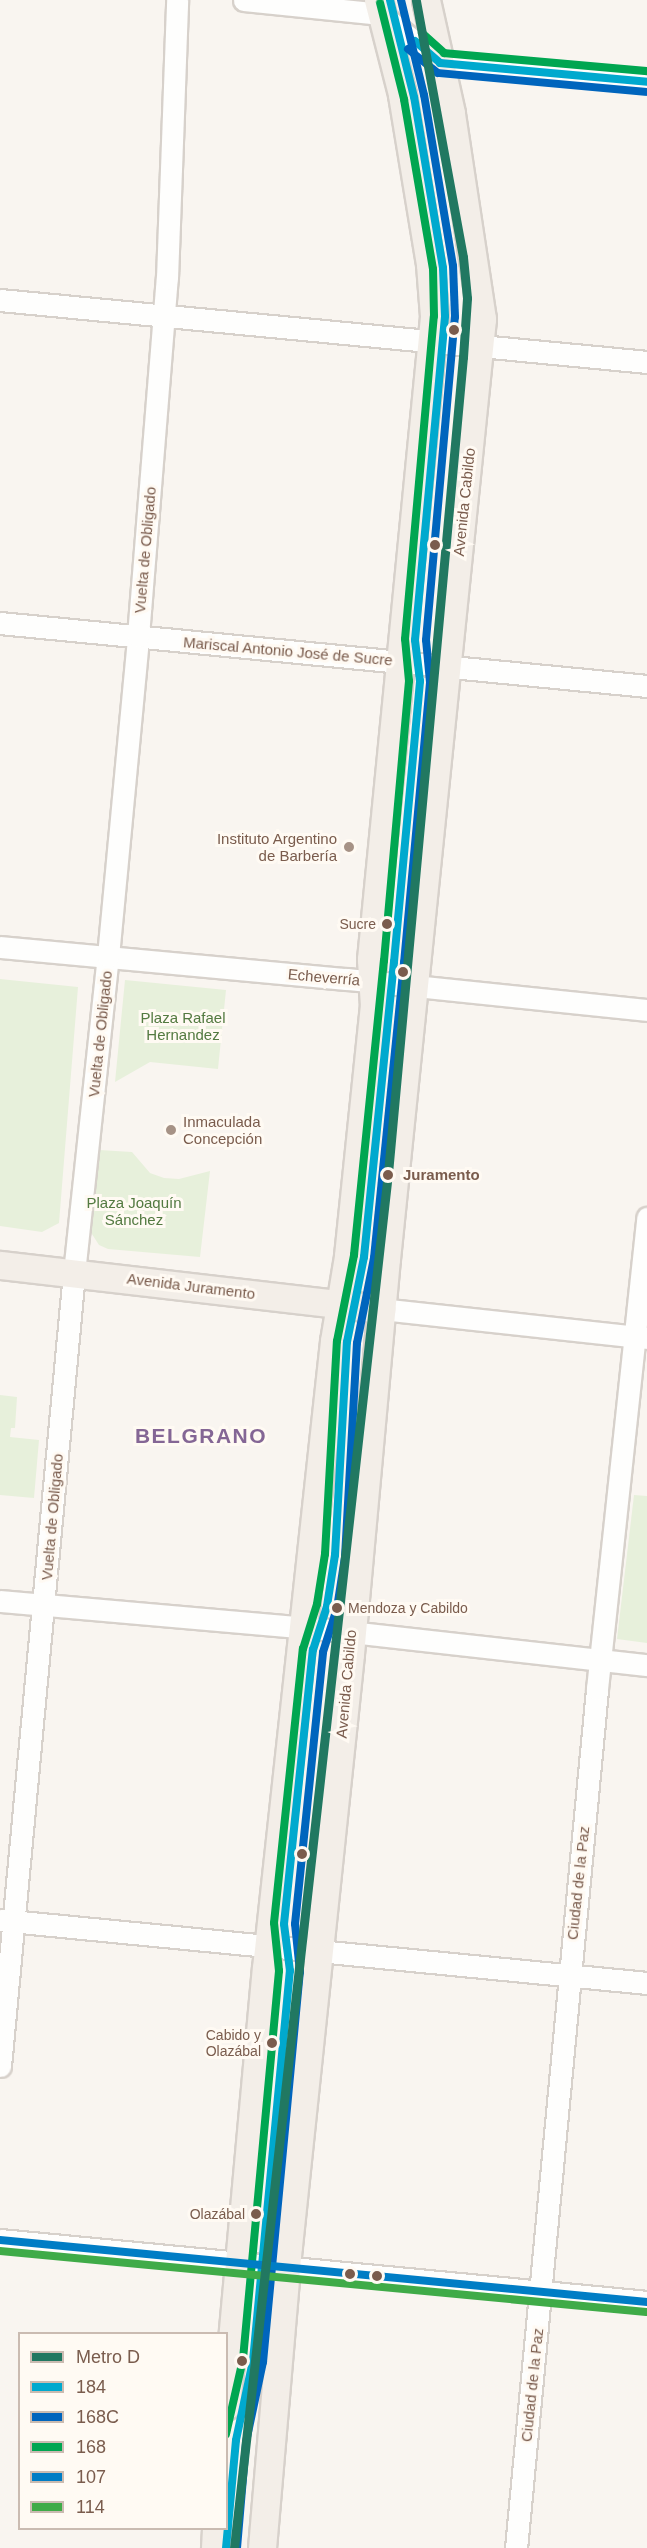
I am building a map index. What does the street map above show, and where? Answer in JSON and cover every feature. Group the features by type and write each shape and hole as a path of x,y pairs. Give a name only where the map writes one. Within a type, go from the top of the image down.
{"main road":[{"name":"Avenida Cabildo","path":"262,2548 286,2266 351,1632 375,1308 414,986 482,319 451,113 426,0"},
{"path":"228,2382 302,1628 340,1304 348,1256 374,1006 371,959 434,308 430,264 402,94 380,7"},
{"name":"Avenida Juramento","path":"0,1265 375,1308"},
{"path":"214,2548 216,2530"}],"street":[{"name":"Vuelta de Obligado","path":"0,2066 7,1921 44,1605 74,1273 108,956 138,636 165,315 177,0"},
{"path":"244,0 380,7 440,63 647,82"},
{"path":"0,300 647,362"},
{"name":"Mariscal Antonio José de Sucre","path":"0,623 647,686"},
{"name":"Echeverría","path":"0,947 372,981 647,1010"},
{"name":"Ciudad de la Paz","path":"516,2548 601,1661 641,1337 647,1218"},
{"path":"375,1308 641,1337"},
{"path":"0,1601 351,1632 647,1665"},
{"path":"7,1921 318,1953 647,1983"},
{"path":"0,2240 647,2301"}],"green space":[{"path":"0,979 78,987 59,1223 42,1232 0,1226"},
{"name":"Plaza Rafael Hernandez","path":"125,980 226,990 218,1069 150,1062 115,1082"},
{"name":"Plaza Joaquín Sánchez","path":"99,1150 132,1152 150,1173 164,1178 179,1179 210,1171 200,1257 108,1249 99,1245 90,1231"},
{"path":"0,1395 17,1397 15,1428 11,1428 10,1437 39,1440 34,1498 0,1495"},
{"path":"634,1495 647,1496 647,1643 617,1639"}],"metro line":[{"name":"D","path":"234,2548 388,1173 463,357 467,298 463,257 416,0"}],"transit line":[{"name":"184","path":"228,2526 236,2440 253,2361 290,1971 284,1924 313,1650 327,1606 335,1555 347,1342 364,1257 394,962 420,681 415,640 445,316 443,268 414,97 390,0"},
{"name":"168C","path":"237,2548 246,2442 263,2362 300,1972 295,1924 323,1652 337,1608 345,1557 357,1343 374,1258 404,963 430,682 426,640 455,317 453,266 424,95 401,0"},
{"name":"168","path":"228,2425 243,2359 279,1971 274,1923 303,1649 317,1604 325,1554 337,1341 354,1255 384,961 409,681 405,639 434,316 433,269 404,99 380,3"},
{"name":"168","path":"422,33 444,53 647,71"},
{"name":"184","path":"415,41 440,63 647,82"},
{"name":"168C","path":"408,49 438,73 646,92"},
{"name":"107","path":"0,2240 647,2302"},
{"name":"114","path":"0,2251 646,2312"},
{"name":"184","path":"226,2548 228,2530"}],"place":[{"name":"Instituto Argentino de Barbería","path":"349,847"},
{"name":"Sucre","path":"387,924"},
{"name":"Inmaculada Concepción","path":"171,1130"},
{"name":"Juramento","path":"388,1175"},
{"name":"Mendoza y Cabildo","path":"337,1608"},
{"name":"Cabido y Olazábal","path":"272,2043"},
{"name":"Olazábal","path":"256,2214"}],"district":[{"name":"BELGRANO","path":"201,1436"}]}
